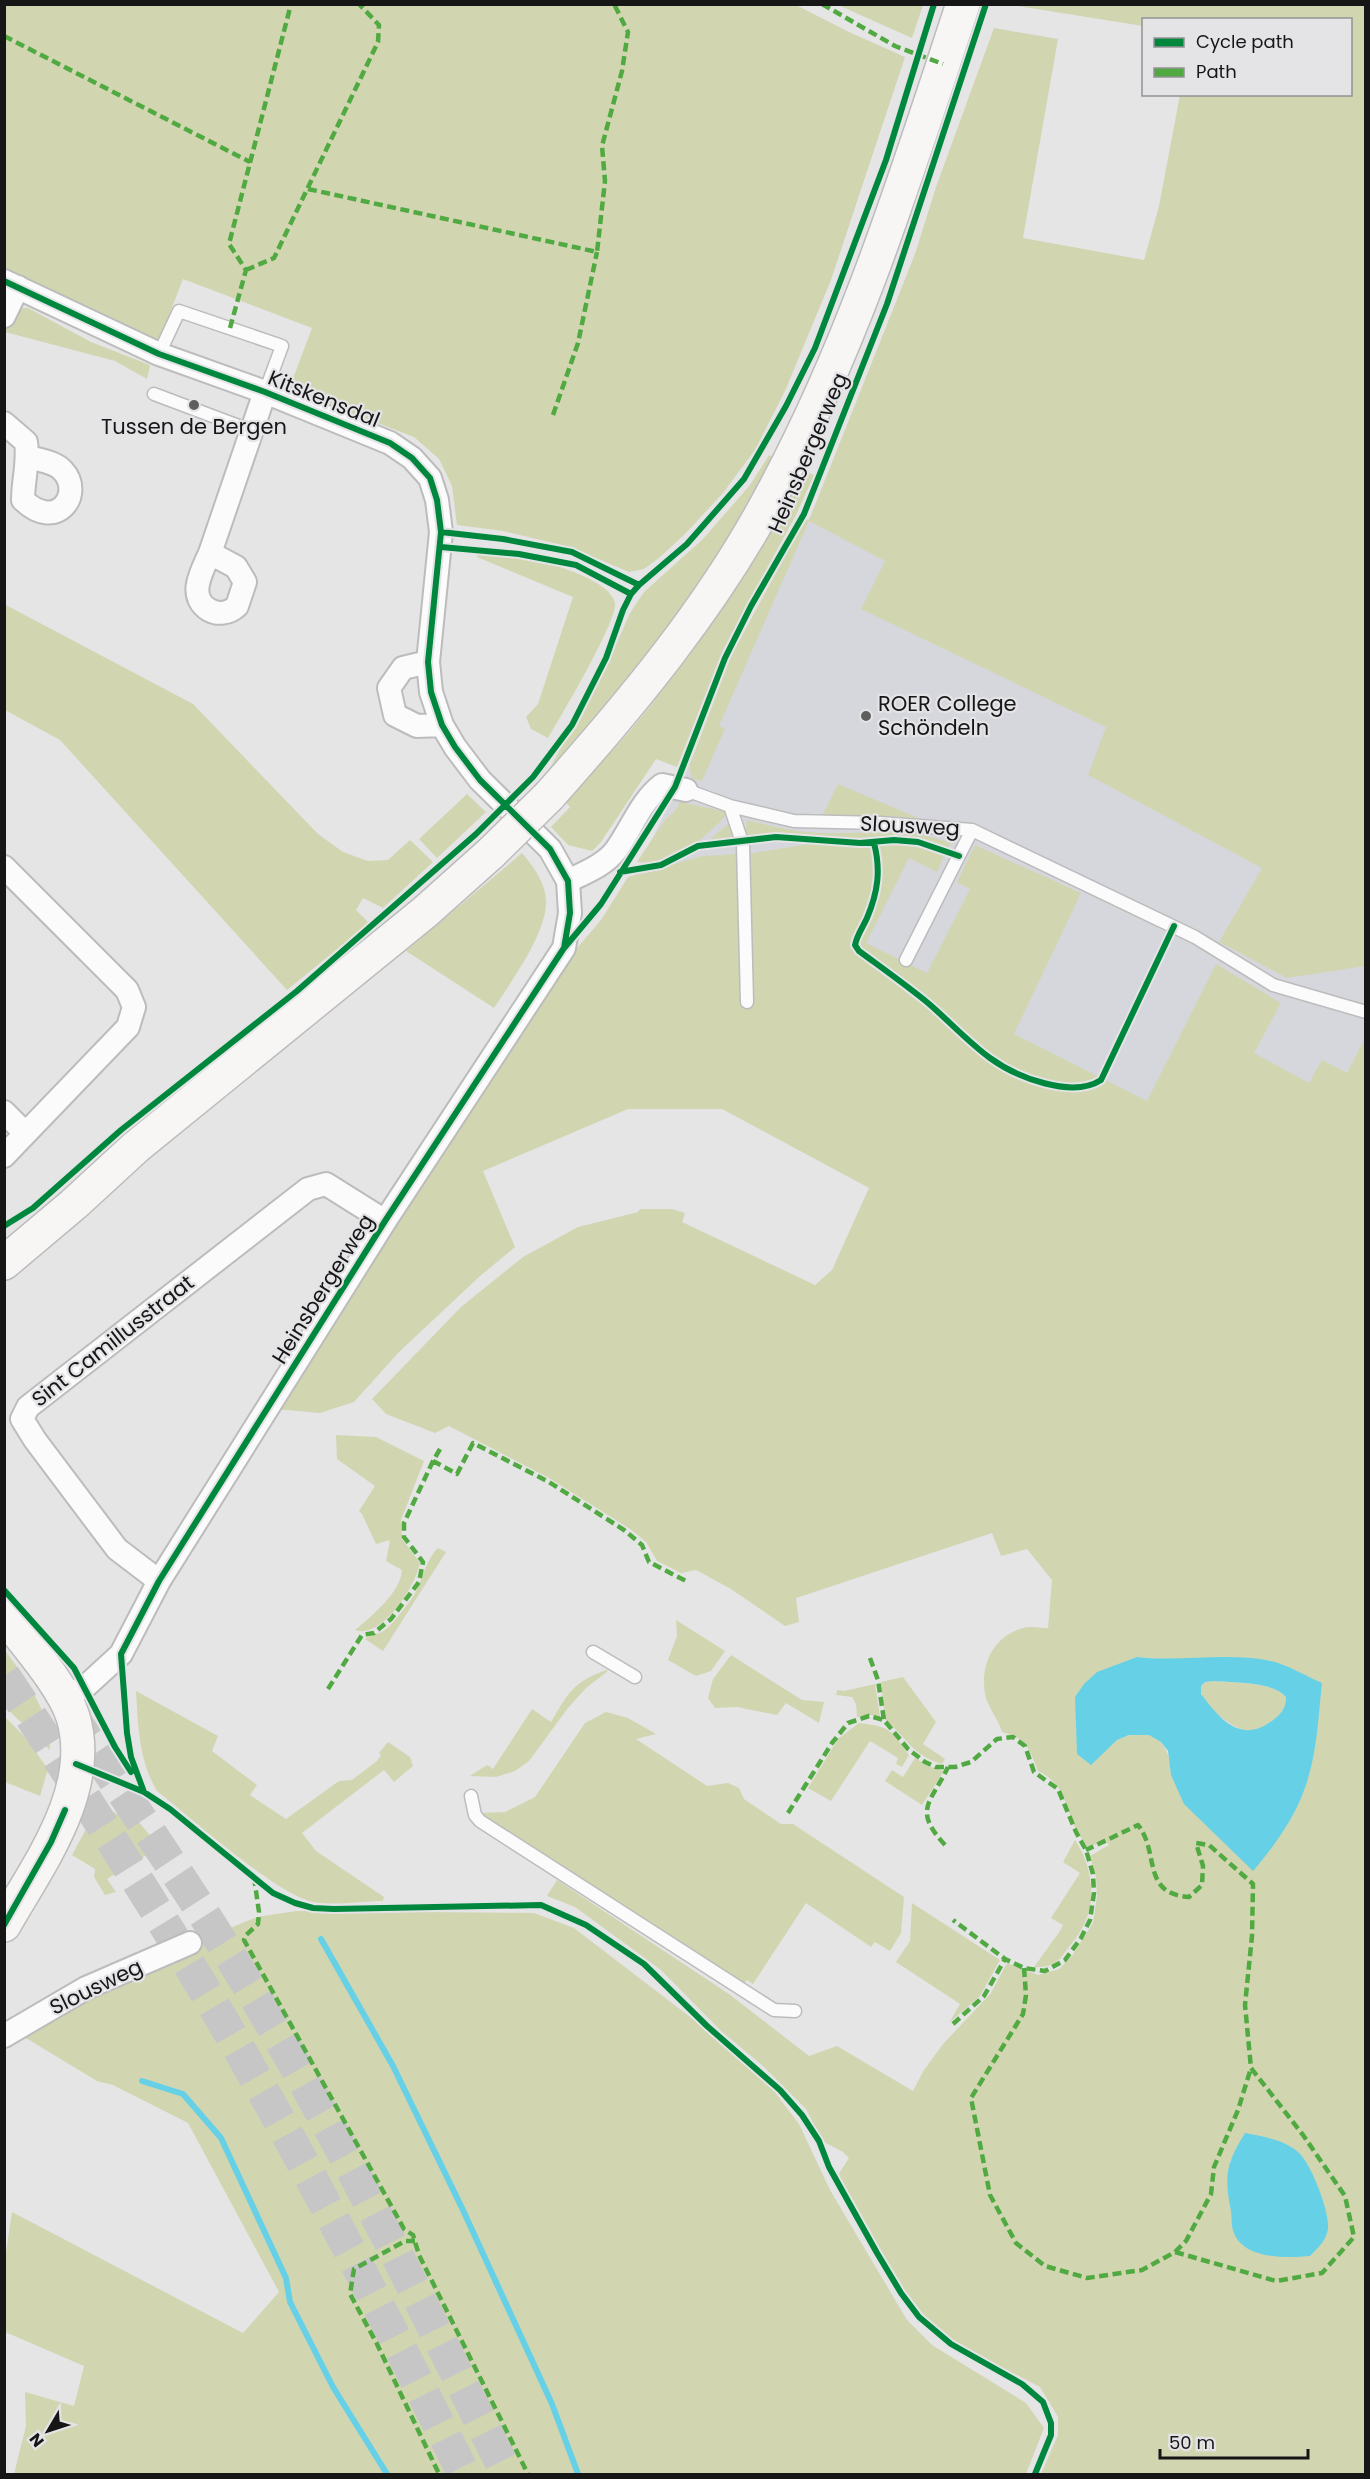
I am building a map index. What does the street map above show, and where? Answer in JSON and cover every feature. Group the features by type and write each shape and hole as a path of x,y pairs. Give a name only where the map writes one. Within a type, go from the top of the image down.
{"main road":[{"name":"Heinsbergerweg","path":"4,1263 74,1204 136,1147 416,920 491,853 549,796 603,736 671,651 719,581 770,499 840,356 882,247 963,4"},
{"path":"4,1615 63,1697 73,1717 77,1743 74,1781 65,1810 51,1842 4,1925"}],"street":[{"name":"Kitskensdal","path":"4,316 11,284 159,354 265,392 390,443 412,458 430,478 437,500 441,539 428,662 431,692 442,725 480,780"},
{"name":"Kitskensdal","path":"210,553 265,392"},
{"path":"4,423 26,442 28,457"},
{"path":"428,662 403,668 389,688 395,715 417,726 442,725"},
{"name":"Heinsbergerweg","path":"63,1697 85,1687 120,1654 159,1581 385,1221 564,948 570,913 568,881 550,849 480,780"},
{"name":"Slousweg","path":"568,881 594,868 614,853 650,795 662,785 686,790"},
{"path":"4,867 127,990 134,1007 128,1027 4,1156"},
{"path":"4,1112 25,1133"},
{"name":"Sint Camillusstraat","path":"159,1581 117,1549 35,1440 22,1419 28,1407 308,1189 326,1184 385,1221"},
{"name":"Slousweg","path":"4,2036 86,1988 190,1943"}],"lane":[{"path":"159,354 179,310 282,346 265,392"},
{"path":"154,394 252,431"},
{"name":"Slousweg","path":"686,790 730,806 794,821 880,823 972,830 1195,936 1273,985 1365,1012"},
{"path":"730,806 743,845 747,1002"},
{"path":"906,960 972,830"},
{"path":"593,1652 635,1677"},
{"path":"471,1796 475,1815 480,1821 774,2010 795,2011"}],"shaded area":[{"path":"820,496 1365,894 1365,1120 1123,1200 586,974"}],"green space":[{"path":"1363,4 1365,7 1365,966 1287,978 1219,942 1262,868 1088,775 1106,727 861,609 885,561 809,521 719,726 725,729 702,781 693,779 690,772 690,764 731,656 805,519 809,520 915,254 936,187 994,28 1058,39 1023,238 1144,260 1159,206 1180,96 1352,96 1352,18 1142,18 1142,26 1011,5"},
{"path":"4,5 796,5 905,57 831,280 785,391 755,450 723,493 687,532 644,569 629,572 570,547 503,531 457,525 452,486 439,459 414,437 289,389 312,328 183,279 158,344 5,269"},
{"path":"838,5 923,5 912,38"},
{"path":"15,308 28,308 91,342 150,365 147,379 115,361 5,332"},
{"path":"769,455 775,459 682,608 623,686 546,775 607,665 630,613 644,592 703,539 750,485"},
{"path":"801,470 814,475 797,513 723,650 677,767 656,759 601,842 592,851 568,845 551,827 570,807 564,800 646,712 732,586"},
{"path":"478,547 532,559 576,573 595,582 608,592 615,603 598,648 548,738 531,729 526,717 538,704 573,597 477,557"},
{"path":"4,604 193,704 318,834 343,852 368,861 388,860 410,840 433,862 383,908 363,898 356,910 369,923 287,990 60,740 5,710"},
{"path":"838,784 921,819 822,816"},
{"path":"467,794 486,812 437,858 419,839"},
{"path":"680,802 728,812 700,840 688,848 662,859 637,862 665,820 675,811"},
{"path":"733,820 736,837 709,840"},
{"path":"747,820 807,832 917,834 951,844 948,848 919,839 893,837 858,840 781,833 745,836"},
{"path":"814,843 913,846 945,853 937,872 909,858 866,943 927,973 970,889 957,882 975,845 1081,893 1014,1034 1147,1101 1216,964 1281,1003 1254,1053 1309,1083 1322,1060 1347,1073 1365,1038 1365,2474 1041,2474 1058,2435 1058,2417 1040,2387 945,2338 911,2303 838,2175 849,2158 843,2152 822,2141 806,2109 763,2066 721,2031 661,1970 575,1907 547,1896 557,1880 729,1994 809,2056 837,2046 913,2091 924,2070 943,2044 991,1993 1007,1963 1038,1975 1059,1969 1072,1956 1093,1923 1097,1896 1096,1877 1090,1856 1109,1845 1105,1840 1088,1848 1077,1831 1060,1790 1038,1771 1029,1750 1022,1741 1002,1732 986,1698 984,1687 989,1657 1001,1640 1023,1628 1048,1628 1052,1580 1027,1549 1001,1556 992,1533 796,1598 799,1622 785,1626 731,1589 696,1570 681,1573 657,1561 646,1542 630,1529 549,1478 449,1426 435,1433 386,1414 372,1399 461,1307 523,1257 578,1227 638,1212 640,1209 672,1209 685,1213 682,1222 815,1285 832,1270 869,1188 722,1109 628,1109 483,1171 515,1247 479,1277 399,1352 354,1402 320,1413 275,1409 567,960 601,920 628,877 702,856 754,853","holes":["1137,1657 1272,1661 1314,1753 1171,1775 1167,1753 1163,1744 1156,1738 1139,1734 1117,1740 1077,1719 1075,1697","1245,2133 1233,2230 1230,2161"]},
{"path":"522,853 544,888 545,914 527,957 494,1008 406,951"},
{"path":"336,1435 376,1437 424,1461 401,1520 402,1539 420,1563 417,1573 405,1597 396,1608 376,1627 365,1631 355,1630 391,1595 402,1570 386,1561 390,1540 376,1544 359,1511 375,1486 337,1459"},
{"path":"438,1548 446,1552 383,1651 365,1639 380,1633 392,1624 414,1595 429,1560"},
{"path":"676,1620 725,1651 711,1671 696,1676 668,1660 677,1636"},
{"path":"4,1649 28,1684 41,1709 46,1722 50,1750 5,1707"},
{"path":"731,1655 802,1700 824,1702 819,1723 786,1703 777,1715 737,1707 715,1708 708,1698 713,1679"},
{"path":"608,1671 586,1688 568,1708 529,1761 515,1771 496,1777 470,1776 487,1765 493,1769 532,1709 551,1722 562,1703 578,1684"},
{"path":"903,1677 936,1722 923,1744 945,1759 942,1764 916,1751 885,1720 881,1682"},
{"path":"1205,1682 1263,1685 1272,1688 1286,1697 1284,1708 1276,1718 1255,1731 1241,1729 1217,1714 1204,1699 1201,1686"},
{"path":"875,1684 880,1717 871,1715 857,1717 856,1704 852,1697 836,1695 837,1690 844,1691"},
{"path":"136,1691 218,1736 212,1751 257,1785 250,1795 286,1819 339,1781 352,1780 377,1761 381,1755 379,1753 388,1742 410,1757 413,1766 394,1782 384,1770 302,1833 316,1851 384,1897 383,1901 322,1903 298,1897 257,1871 157,1791 146,1768 143,1755"},
{"path":"606,1712 628,1718 656,1734 636,1739 707,1786 728,1783 739,1788 744,1799 781,1824 793,1824 904,1897 901,1933 890,1951 875,1942 871,1947 806,1903 753,1984 747,1980 743,1985 479,1813 505,1812 535,1797 585,1723"},
{"path":"5,1717 24,1736 48,1769 40,1796 5,1782"},
{"path":"859,1723 878,1726 889,1731 909,1755 902,1767 896,1764 898,1758 870,1741 831,1801 808,1788 838,1739"},
{"path":"915,1758 928,1766 944,1771 922,1805 885,1781 892,1770 903,1777"},
{"path":"88,1804 137,1820 160,1847 107,1879 116,1892 105,1895 94,1877 95,1869 72,1855 92,1818 87,1809"},
{"path":"1075,1840 1085,1858 1090,1879 1091,1900 1086,1920 1061,1957 1050,1965 1034,1967 1063,1925 1051,1918 1080,1873 1063,1862"},
{"path":"912,1903 1000,1960 980,1996 949,2023 960,2004 896,1962 910,1941"},
{"path":"296,1911 534,1913 574,1928 698,2023 774,2091 799,2124 830,2190 907,2320 932,2345 1026,2403 1044,2428 1026,2474 14,2474 26,2426 25,2392 74,2406 84,2366 5,2332 5,2259 12,2212 243,2333 279,2292 188,2123 113,2085 97,2081 21,2035 143,1963 257,1917"}],"water":[{"path":"1137,1657 1238,1657 1271,1661 1322,1683 1314,1752 1308,1780 1294,1813 1253,1871 1184,1804 1171,1775 1168,1751 1161,1742 1149,1735 1129,1735 1117,1740 1091,1765 1077,1754 1075,1697 1084,1684 1097,1672","holes":["1205,1682 1263,1685 1272,1688 1286,1697 1284,1708 1276,1718 1261,1727 1251,1730 1232,1726 1201,1694 1201,1686"]},
{"path":"1245,2133 1286,2144 1298,2152 1314,2177 1326,2211 1328,2229 1324,2241 1310,2256 1266,2255 1245,2247 1238,2240 1232,2228 1227,2179 1230,2162"}],"waterway":[{"path":"321,1939 393,2066 462,2208 552,2404 578,2474"},
{"path":"142,2081 183,2094 221,2138 286,2278 290,2302 333,2387 387,2474"}],"tunnel":[{"path":"4,1676 138,1882 234,2040 341,2235 464,2474"},
{"path":"69,1712 203,1914 299,2073 371,2205 507,2474"}],"marked path":[{"path":"230,328 246,270 229,244 291,4"},
{"path":"246,270 274,258 378,42 379,25 359,4"},
{"path":"308,189 597,252 605,181 602,146 622,71 628,32 614,4"},
{"path":"822,4 895,46 943,64"},
{"path":"4,36 250,162"},
{"path":"553,415 578,343 597,252"},
{"path":"440,1449 433,1461 457,1474 473,1443 549,1482 624,1530 642,1545 649,1562 688,1582"},
{"path":"328,1689 362,1635 374,1633 391,1619 419,1582 423,1562 404,1537 404,1523 433,1461"},
{"path":"870,1658 878,1680 884,1720"},
{"path":"788,1813 832,1743 848,1723 869,1716 884,1720 908,1749 936,1767 955,1767 971,1762 997,1739 1013,1737 1025,1746 1034,1772 1058,1789 1086,1850 1093,1874 1094,1893 1090,1920 1081,1938 1065,1960 1045,1971 1024,1968 1005,1959 953,1920"},
{"path":"945,1845 929,1823 927,1814 931,1798 948,1767"},
{"path":"1024,1968 1026,1995 1023,2014 971,2098 990,2195 1016,2243 1045,2266 1087,2278 1142,2270 1175,2252 1276,2281 1322,2273 1354,2237 1345,2196 1303,2135 1251,2068 1245,2005 1252,1936 1253,1884 1209,1845 1196,1843 1203,1866 1202,1885 1189,1897 1174,1894 1164,1888 1158,1880 1145,1836 1138,1825 1086,1850"},
{"path":"254,1877 259,1912 258,1924 245,1936 244,1940 404,2229 413,2235 419,2255 528,2474"},
{"path":"953,2024 984,1996 1005,1959"},
{"path":"1175,2252 1186,2241 1211,2194 1214,2167 1238,2110 1251,2068"},
{"path":"415,2241 405,2241 354,2269 350,2294 377,2344 439,2474"}],"cycle path":[{"path":"4,1226 33,1208 121,1130 297,991 476,834 533,777 572,725 606,658 631,594 687,544 744,479 786,406 815,348 886,160 934,4"},
{"path":"565,947 601,904 675,787 725,658 751,606 804,514 887,304 986,4"},
{"path":"4,281 159,354 265,392 390,443 412,458 430,478 437,500 441,532 428,662 431,692 442,725 455,747 480,780 550,849 568,881 570,913 564,948 385,1221 159,1581 121,1654 127,1733 131,1757 144,1792"},
{"path":"441,532 503,539 572,552 639,585"},
{"path":"441,547 519,554 576,565 631,594"},
{"path":"620,872 661,865 698,846 776,837 860,843 894,840 918,842 959,856"},
{"path":"874,843 877,862 876,890 871,908 856,941 855,945 859,951 928,1003 990,1058 1014,1072 1044,1083 1075,1087 1101,1080 1174,926"},
{"path":"4,1590 74,1668 115,1747 131,1772"},
{"path":"76,1764 144,1792 170,1809 273,1893 295,1903 313,1908 334,1909 541,1905 586,1925 644,1964 707,2026 780,2090 802,2115 819,2141 829,2167 877,2253 901,2293 919,2317 951,2344 1022,2384 1043,2402 1051,2423 1051,2435 1035,2474"},
{"path":"4,1925 51,1842 65,1810"}],"place":[{"name":"Tussen de Bergen","path":"194,405"},
{"name":"ROER College Schöndeln","path":"866,716"}]}
